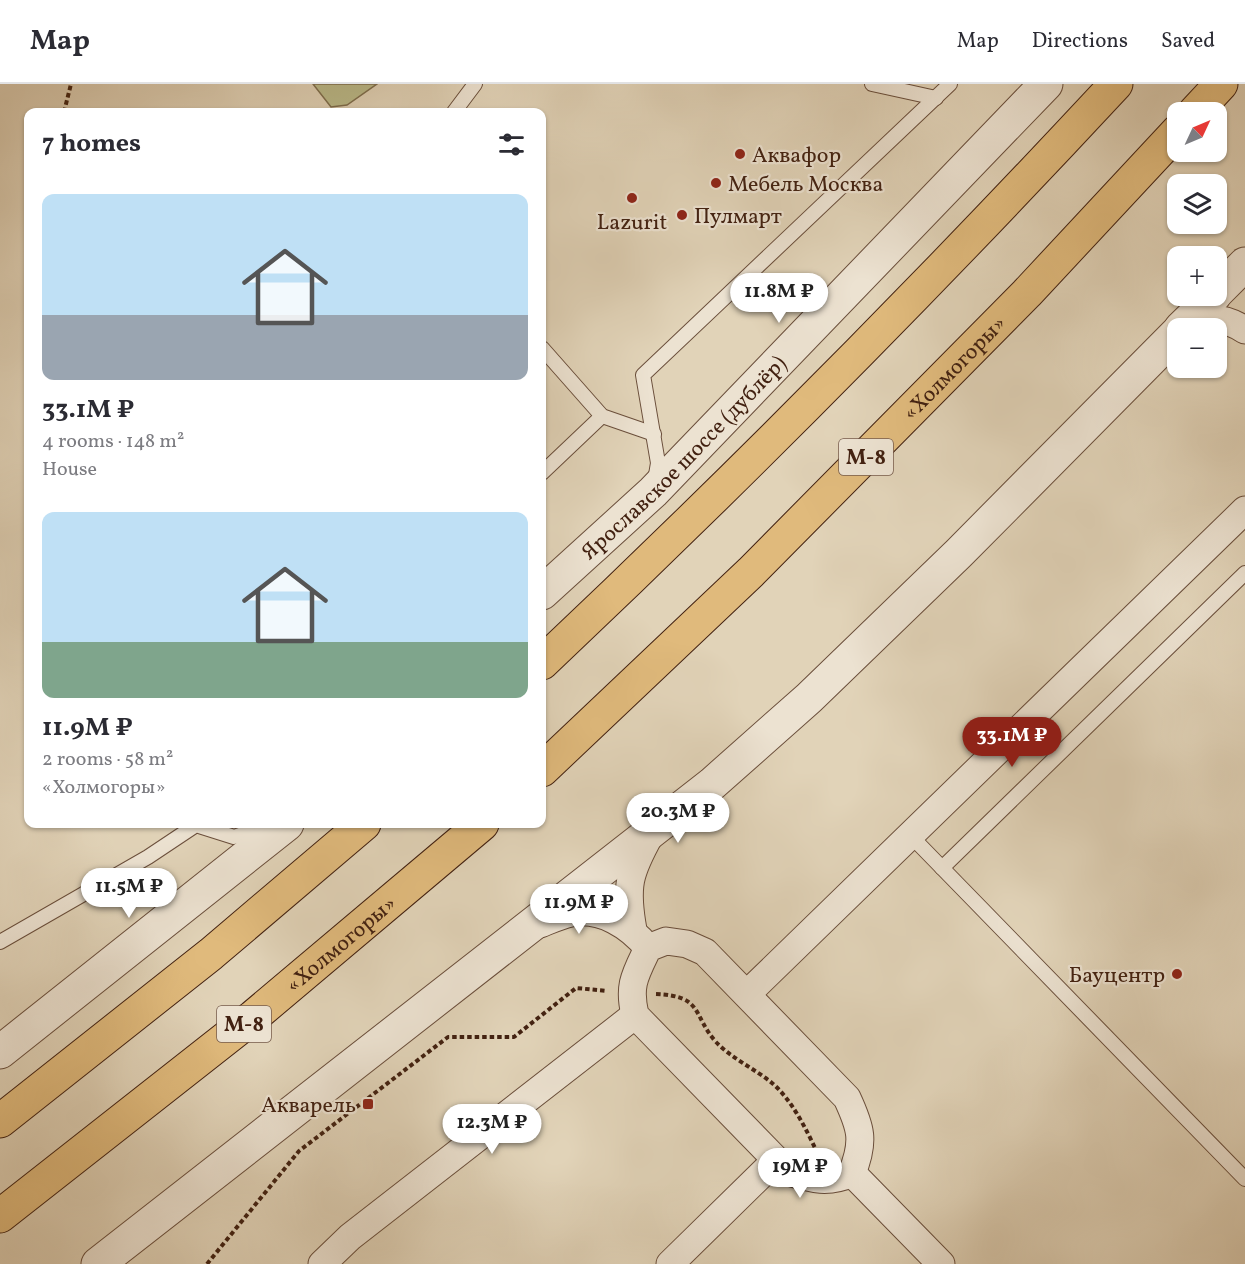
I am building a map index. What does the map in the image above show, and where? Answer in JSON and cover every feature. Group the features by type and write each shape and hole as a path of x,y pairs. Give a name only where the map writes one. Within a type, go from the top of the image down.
{"highway":[{"path":"546,659 732,481 963,249 1116,84"},
{"path":"1204,102 1221,84"},
{"name":"«Холмогоры»","path":"546,766 768,556 1027,294 1167,143"},
{"path":"0,1121 211,954 359,828"},
{"name":"«Холмогоры»","path":"0,1216 254,1017 477,828"}],"street":[{"name":"Ярославское шоссе (дублёр)","path":"546,589 653,492 1046,84"},
{"path":"1227,282 1245,264"},
{"path":"1192,318 1203,306"},
{"path":"1227,321 1245,330"},
{"path":"98,1264 651,832 809,698 959,553 1167,342"},
{"path":"748,993 1245,510"},
{"path":"0,1053 282,828"},
{"path":"526,929 572,912 599,914 640,939 687,944 705,952 748,993 847,1098 860,1125 861,1151 852,1173 837,1180 817,1181 788,1172 635,1015 630,992 640,939 627,897 633,866 651,832"},
{"path":"322,1264 350,1237 635,1015"},
{"path":"670,1264 775,1161"},
{"path":"852,1173 941,1264"}],"lane":[{"path":"457,108 475,84"},
{"path":"872,84 936,98"},
{"path":"653,492 658,463 643,375 951,84"},
{"path":"546,353 602,416 654,434"},
{"path":"546,469 602,416"},
{"path":"942,868 1245,573"},
{"path":"0,942 148,857 192,828"},
{"path":"206,828 234,837 260,828"},
{"path":"910,836 1245,1179"}],"path":[{"path":"65,108 71,84"}],"green space":[{"path":"313,84 377,84 347,105 331,107"}],"place":[{"name":"Аквафор","path":"740,154"},
{"name":"Мебель Москва","path":"716,183"},
{"name":"Lazurit","path":"632,198"},
{"name":"Пулмарт","path":"682,215"},
{"name":"Бауцентр","path":"1177,974"},
{"name":"Акварель","path":"368,1104"}]}
